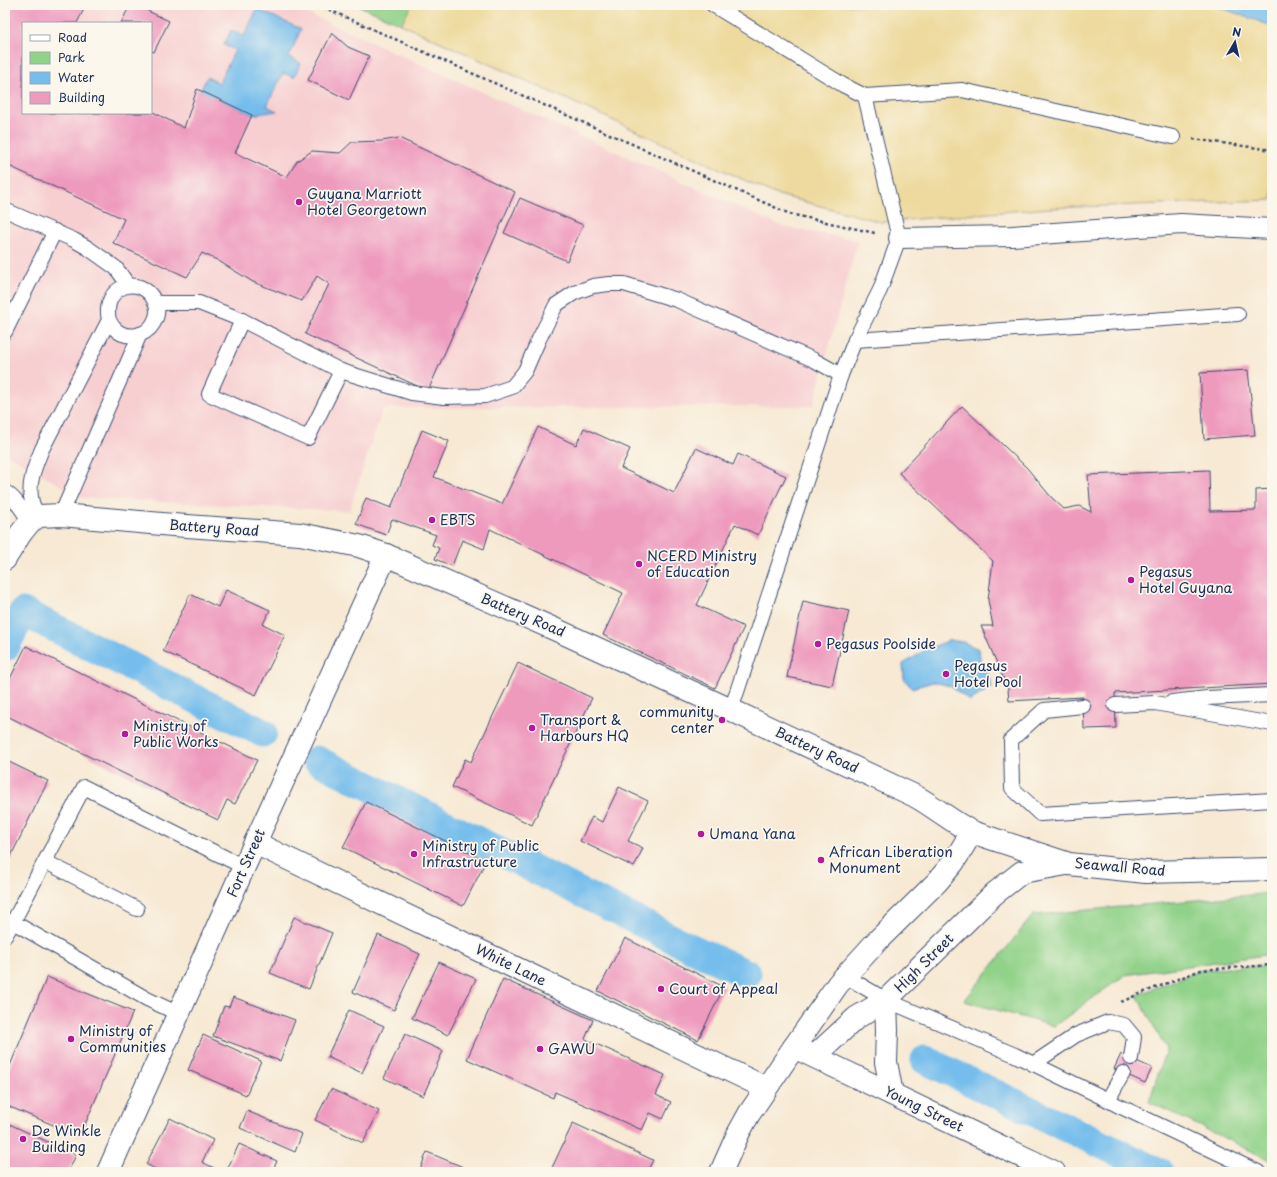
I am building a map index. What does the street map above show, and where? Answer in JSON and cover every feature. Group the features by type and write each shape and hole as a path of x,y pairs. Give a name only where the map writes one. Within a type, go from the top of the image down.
{"street":[{"path":"899,238 1012,236 1181,224 1272,229"},
{"name":"Battery Road","path":"35,519 61,515 300,534 359,546 386,555 561,632 915,796 933,806 959,826 972,832"},
{"path":"5,559 21,533 35,519"},
{"name":"Fort Street","path":"108,1172 244,867 386,555"},
{"path":"721,1172 738,1134 749,1114 838,984 877,940 937,882 953,863 972,832"},
{"name":"Seawall Road","path":"972,832 1069,864 1146,872 1272,870"},
{"name":"White Lane","path":"255,843 766,1088"},
{"name":"High Street","path":"780,1069 803,1062 814,1056 856,1018 886,1000 994,894 1022,872 1069,864"},
{"path":"886,1000 886,1062 892,1094"},
{"name":"Young Street","path":"794,1047 1054,1172"}],"lane":[{"path":"713,5 843,85 865,96 962,90 1173,137"},
{"path":"731,710 841,375 855,340 880,290 899,238 865,96"},
{"path":"5,210 74,240 102,257 116,268 124,279 126,286"},
{"path":"5,332 11,306 55,231"},
{"path":"156,303 199,303 242,320 341,371 412,393 444,397 485,396 512,387 526,371 538,339 556,304 574,293 593,286 624,284 677,300 814,360 841,375"},
{"path":"126,286 136,286 144,289 152,295 156,303 157,316 146,332 130,336 121,333 114,328 109,320 107,306 110,299 114,293 126,286"},
{"path":"855,340 1238,314"},
{"path":"35,519 31,486 33,471 42,449 109,320"},
{"path":"242,320 209,394 308,438 341,371"},
{"path":"61,515 140,334"},
{"path":"5,492 35,519"},
{"path":"1115,705 1272,695"},
{"path":"1155,703 1272,724"},
{"path":"1083,706 1044,710 1011,740 1012,788 1040,814 1272,800"},
{"path":"5,936 46,862 84,787 244,867"},
{"path":"46,862 137,909"},
{"path":"13,922 147,998 179,1014"},
{"path":"845,976 886,1000 1033,1064 1258,1172"},
{"path":"1033,1064 1076,1034 1108,1022 1124,1025 1134,1037 1131,1058"},
{"path":"1108,1100 1123,1073"}],"path":[{"path":"318,5 790,214 899,238"},
{"path":"1173,137 1272,150"},
{"path":"1115,1005 1200,970 1272,965"}],"shaded area":[{"path":"5,5 289,5 783,227 858,240 813,406 383,408 349,511 82,498 5,453"}],"green space":[{"path":"357,5 412,5 401,24"},
{"path":"1272,893 1272,954 1125,975 1054,1026 964,1001 1033,915"},
{"path":"1272,965 1272,1161 1149,1102 1166,1049 1137,995 1201,970"}],"sand":[{"path":"412,5 1213,5 1272,26 1272,200 1050,208 881,222 775,194 401,24"}],"water":[{"path":"1213,5 1272,5 1272,26"},
{"path":"257,9 301,29 289,57 301,63 294,77 283,73 267,106 277,111 252,115 200,91 207,77 219,83 235,50 224,45 231,30 244,36"},
{"name":"Pegasus Hotel Pool","path":"950,640 963,642 979,649 981,667 987,669 992,687 970,701 950,686 933,682 912,688 904,679 903,664 927,649"}],"building":[{"name":"Guyana Marriott Hotel Georgetown","path":"5,5 86,5 78,22 22,22 22,114 152,114 152,112 184,128 197,89 252,115 235,153 287,177 297,161 312,151 340,153 352,142 382,141 399,138 515,192 428,391 305,334 329,284 317,276 302,301 253,282 217,260 202,253 187,277 113,243 124,219 9,166 5,174"},
{"path":"130,5 135,5 169,21 154,52 152,51 152,22 122,22"},
{"path":"332,33 348,47 369,56 349,100 308,80"},
{"path":"520,198 583,225 567,261 504,233"},
{"path":"1248,370 1255,435 1204,439 1200,373"},
{"name":"Pegasus Hotel Guyana","path":"962,406 1027,468 1051,497 1064,509 1079,506 1091,512 1088,475 1209,470 1210,511 1256,510 1256,490 1272,489 1272,684 1115,693 1116,728 1084,729 1083,697 1009,701 1008,689 981,626 993,626 988,600 993,561 899,473"},
{"name":"NCERD Ministry of Education","path":"538,427 576,445 584,428 630,449 621,468 674,493 696,448 733,465 738,454 786,476 758,535 735,524 697,605 744,627 715,688 603,635 623,593 490,529 484,549 462,540 452,566 435,559 439,548 432,545 436,535 392,519 386,535 356,524 366,498 391,508 422,430 449,441 434,477 502,504"},
{"name":"Ministry of Public Works","path":"226,590 270,610 263,624 285,635 256,695 163,651 190,594 218,607"},
{"name":"Pegasus Poolside","path":"803,601 849,611 832,686 787,677"},
{"name":"Ministry of Public Works","path":"26,646 257,760 235,804 227,800 218,820 5,715 5,689"},
{"name":"Transport & Harbours HQ","path":"518,663 592,698 532,825 452,787 465,759 471,762"},
{"path":"5,760 48,781 5,868"},
{"path":"619,787 648,801 628,841 643,848 634,867 580,841 592,817 602,822"},
{"name":"Ministry of Public Infrastructure","path":"366,802 486,861 463,906 343,847"},
{"path":"294,917 332,933 309,989 270,973"},
{"path":"378,935 420,954 394,1010 353,992"},
{"name":"Court of Appeal","path":"625,938 724,987 698,1040 598,991"},
{"path":"439,962 476,979 448,1035 412,1018"},
{"name":"Ministry of Communities","path":"47,977 133,1012 80,1136 5,1105 5,1066 9,1068"},
{"name":"GAWU","path":"503,979 593,1020 585,1039 665,1075 656,1095 671,1102 663,1119 650,1113 642,1130 555,1092 553,1098 467,1059"},
{"path":"233,997 295,1020 280,1061 213,1036 224,1006 229,1007"},
{"path":"349,1010 384,1026 362,1073 327,1057"},
{"path":"405,1034 443,1051 423,1096 384,1078"},
{"path":"203,1035 261,1061 246,1095 188,1070"},
{"path":"1121,1054 1152,1068 1145,1083 1114,1069"},
{"path":"331,1089 379,1111 363,1143 315,1120"},
{"path":"247,1111 302,1134 295,1152 240,1128"},
{"path":"170,1118 213,1140 202,1162 216,1169 214,1172 161,1172 146,1164"},
{"name":"De Winkle Building","path":"5,1122 76,1155 68,1172 5,1172"},
{"path":"573,1123 653,1160 647,1172 550,1172"},
{"path":"239,1144 277,1161 272,1172 226,1172"},
{"path":"427,1152 475,1172 419,1172"}],"waterway":[{"path":"5,647 23,612 263,733"},
{"path":"317,760 689,947 747,974"},
{"path":"925,1060 1159,1172"}],"place":[{"name":"Guyana Marriott Hotel Georgetown","path":"299,202"},
{"name":"EBTS","path":"432,520"},
{"name":"NCERD Ministry of Education","path":"639,564"},
{"name":"Pegasus Hotel Guyana","path":"1131,580"},
{"name":"Pegasus Poolside","path":"818,644"},
{"name":"Pegasus Hotel Pool","path":"946,674"},
{"name":"community center","path":"722,720"},
{"name":"Transport & Harbours HQ","path":"532,728"},
{"name":"Ministry of Public Works","path":"125,734"},
{"name":"Umana Yana","path":"701,834"},
{"name":"Ministry of Public Infrastructure","path":"414,854"},
{"name":"African Liberation Monument","path":"821,860"},
{"name":"Court of Appeal","path":"661,989"},
{"name":"Ministry of Communities","path":"71,1039"},
{"name":"GAWU","path":"540,1049"},
{"name":"De Winkle Building","path":"23,1139"}]}
